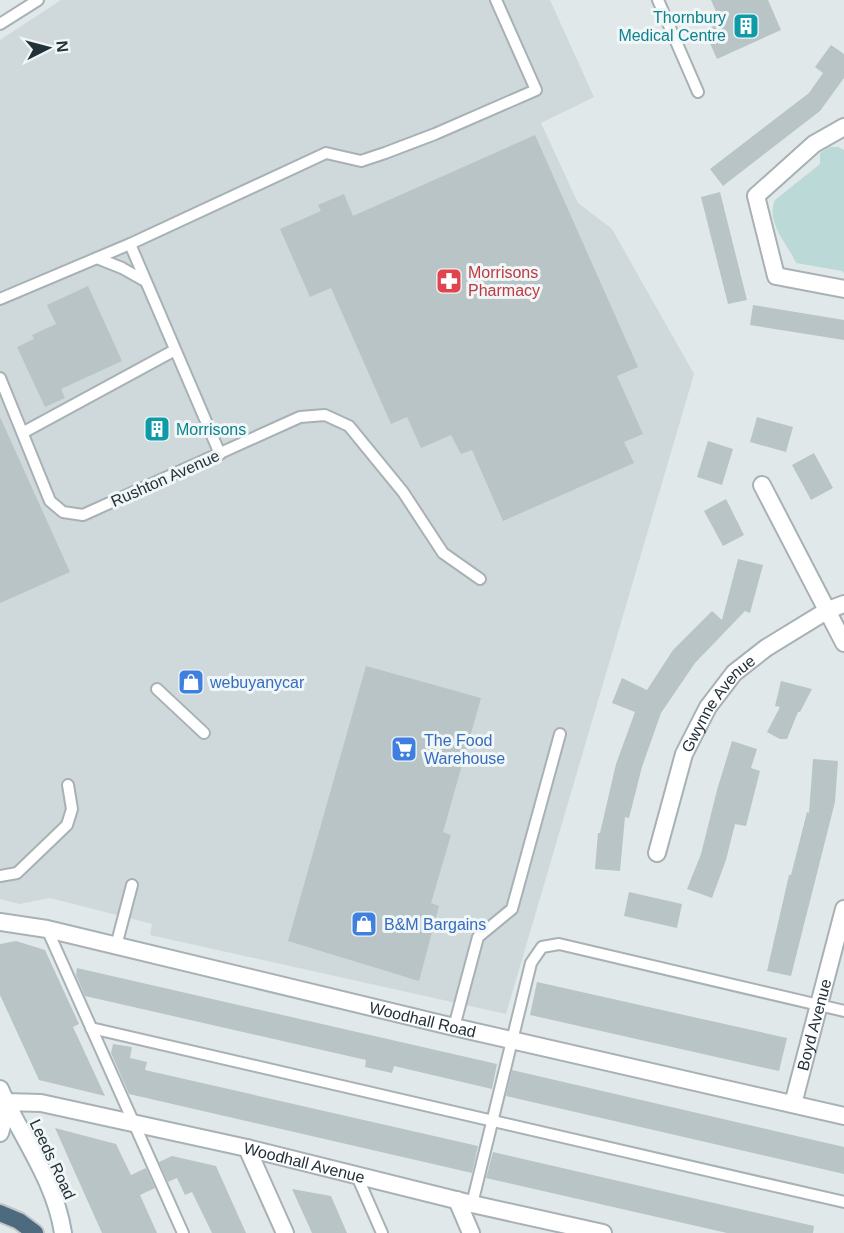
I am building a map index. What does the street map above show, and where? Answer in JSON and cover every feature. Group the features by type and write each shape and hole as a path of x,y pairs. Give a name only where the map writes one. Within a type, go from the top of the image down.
{"highway":[{"path":"0,1213 19,1221 35,1233"}],"street":[{"path":"844,127 814,144 756,196 776,276 844,289"},
{"path":"762,485 844,643"},
{"name":"Gwynne Avenue","path":"657,853 684,754 708,706 734,673 766,648 828,610 844,604"},
{"name":"Boyd Avenue","path":"793,1104 844,909"},
{"name":"Woodhall Road","path":"0,922 47,929 454,1027 844,1116"},
{"path":"0,1133 4,1119 3,1096"},
{"name":"Woodhall Avenue","path":"3,1096 247,1148 464,1202 603,1233"},
{"name":"Leeds Road","path":"3,1096 56,1203 63,1233"},
{"path":"247,1148 285,1233"},
{"path":"464,1202 471,1233"}],"lane":[{"path":"0,24 38,0"},
{"path":"0,299 130,244 326,153 361,161 435,134 536,90 496,0"},
{"path":"658,0 698,92"},
{"path":"130,244 219,454"},
{"path":"97,258 146,281"},
{"path":"24,432 175,350"},
{"name":"Rushton Avenue","path":"0,378 24,432 50,501 63,512 83,515 300,417 325,415 350,426 403,492 443,553 480,579"},
{"path":"157,689 204,733"},
{"path":"454,1027 478,937 512,909 561,734"},
{"path":"0,876 17,873 67,825 72,809 68,785"},
{"path":"116,946 132,885"},
{"path":"47,929 183,1233"},
{"path":"464,1202 492,1120 531,963 542,947 559,944 844,1011"},
{"path":"91,1028 844,1202"},
{"path":"357,1176 382,1233"}],"shaded area":[{"path":"61,0 550,0 594,97 541,123 578,203 612,229 694,374 506,1014 150,935 152,924 50,898 19,904 0,899 0,40"}],"green space":[{"path":"830,147 844,150 844,273 796,263 775,225 773,216 775,200 820,164 820,153"}],"building":[{"name":"Thornbury Medical Centre","path":"711,0 768,0 781,30 717,59 704,30 721,23"},
{"path":"831,45 844,54 844,78 820,111 723,186 710,169 809,93 823,73 815,67"},
{"path":"535,135 638,367 617,376 643,434 624,442 634,463 503,521 472,450 461,454 451,435 421,448 407,417 391,424 331,288 310,297 280,229 321,211 318,205 344,194 353,216"},
{"path":"720,192 747,300 728,304 701,197"},
{"path":"88,286 122,361 61,389 65,398 45,407 17,347 34,339 32,335 56,324 47,305"},
{"path":"753,305 844,320 844,340 750,325"},
{"path":"0,417 70,572 0,603"},
{"path":"757,417 793,427 786,452 750,442"},
{"path":"708,441 733,449 722,485 697,477"},
{"path":"814,453 833,488 811,500 792,465"},
{"path":"726,499 744,535 723,546 704,511"},
{"path":"738,559 763,565 750,613 745,611 695,663 661,713 642,767 629,818 625,817 620,871 595,869 598,833 600,833 616,764 635,712 612,703 622,678 647,690 673,650 712,611 722,620"},
{"path":"366,666 481,698 443,832 451,835 431,903 439,906 419,981 288,941"},
{"path":"781,681 812,689 798,712 787,739 780,739 767,732 780,707 775,706"},
{"path":"732,741 757,749 751,768 760,771 746,826 735,824 726,860 712,898 687,889 701,854"},
{"path":"813,759 838,761 835,802 791,976 767,971 789,875 791,875 807,812 809,813"},
{"path":"629,892 682,904 677,928 624,916"},
{"path":"16,941 45,950 79,1024 73,1027 105,1096 39,1080 0,995 0,944"},
{"path":"77,968 497,1064 492,1089 394,1066 392,1073 365,1067 366,1060 85,996 76,975"},
{"path":"537,982 787,1038 779,1071 530,1015"},
{"path":"113,1044 132,1047 130,1058 147,1062 145,1070 478,1146 472,1173 129,1094 111,1053"},
{"path":"512,1070 844,1147 844,1174 506,1096"},
{"path":"55,1128 116,1144 131,1175 146,1168 155,1188 140,1195 157,1233 102,1233"},
{"path":"493,1152 814,1226 813,1233 727,1233 486,1178"},
{"path":"172,1156 216,1166 246,1233 212,1233 192,1192 185,1195 177,1178 168,1182 159,1162"},
{"path":"292,1189 331,1196 347,1233 312,1233"}],"place":[{"name":"Thornbury Medical Centre","path":"746,26"},
{"name":"Morrisons Pharmacy","path":"449,281"},
{"name":"Morrisons","path":"157,429"},
{"name":"webuyanycar","path":"191,682"},
{"name":"The Food Warehouse","path":"404,749"},
{"name":"B&M Bargains","path":"364,924"}]}
